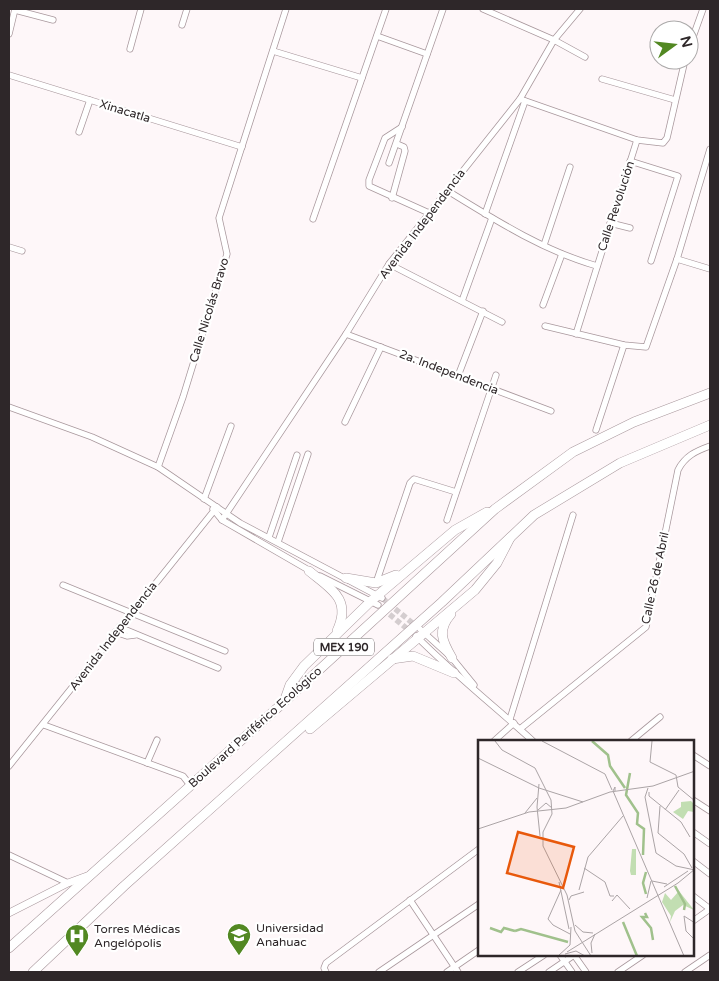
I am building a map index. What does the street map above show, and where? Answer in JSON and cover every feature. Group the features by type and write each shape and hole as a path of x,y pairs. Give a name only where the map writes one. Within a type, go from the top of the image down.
{"highway":[{"name":"Boulevard Periférico Ecológico","path":"9,948 284,702 495,509 573,452 634,422 710,393"},
{"name":"MEX 190","path":"33,972 124,886 442,602 512,533 534,515 603,472 710,425"},
{"path":"284,702 286,693 299,672 334,636 377,600 407,570 455,530 495,509"},
{"path":"452,658 443,642 441,632 445,621 475,590 497,563 512,533"},
{"path":"346,578 376,583 407,570"},
{"path":"309,571 333,590 340,599 342,616 334,636"},
{"path":"283,746 290,744 311,729 419,633 459,605"},
{"path":"390,660 413,656 454,673"}],"street":[{"path":"9,34 15,9 52,20"},
{"path":"130,49 141,9"},
{"path":"182,25 187,9"},
{"name":"Calle Nicolás Bravo","path":"158,467 227,254 219,218 286,9"},
{"path":"313,219 386,9"},
{"path":"389,163 443,9"},
{"path":"483,9 493,11 585,57"},
{"name":"Avenida Independencia","path":"222,520 346,334 389,264 522,100 554,40 580,9"},
{"path":"377,36 426,54"},
{"path":"272,51 362,78"},
{"path":"484,214 522,100 637,140 663,143 667,138 682,70"},
{"name":"Xinacatla","path":"9,75 242,147"},
{"path":"602,79 675,100"},
{"path":"79,132 90,100"},
{"path":"402,127 385,138 369,180 369,186 429,214"},
{"name":"Calle Revolución","path":"576,334 637,140"},
{"path":"392,198 405,150 404,147 397,144"},
{"path":"545,326 624,345 646,347 677,259 710,149"},
{"path":"630,161 678,176 678,181 651,261"},
{"path":"544,245 570,167"},
{"path":"448,191 484,214 544,245 562,254 597,266"},
{"path":"462,301 492,218"},
{"path":"610,223 630,228"},
{"path":"9,247 22,251"},
{"path":"543,306 562,254"},
{"path":"677,259 710,269"},
{"path":"389,264 502,322"},
{"path":"458,376 483,311"},
{"name":"2a. Independencia","path":"346,334 551,410"},
{"path":"596,430 624,345"},
{"path":"345,422 381,347"},
{"path":"447,520 496,376"},
{"path":"9,406 92,437 158,467 207,501 216,509 222,520 309,571 377,600"},
{"path":"207,501 230,426"},
{"name":"Calle 26 de Abril","path":"520,729 646,627 678,470 681,462 692,453 710,446"},
{"path":"278,542 308,454"},
{"path":"269,537 297,455"},
{"path":"376,583 410,483 414,479 420,480 456,492"},
{"path":"216,509 346,578 377,600"},
{"name":"Avenida Independencia","path":"9,766 44,725 131,612 216,509"},
{"path":"495,740 512,721 573,515"},
{"path":"63,585 225,651"},
{"path":"119,627 218,668"},
{"path":"115,632 127,636 135,635"},
{"path":"419,633 454,673 479,691 532,740"},
{"path":"419,633 452,658 479,691"},
{"path":"632,740 660,717"},
{"path":"44,725 183,776 190,785"},
{"path":"147,763 156,740"},
{"path":"694,756 710,766"},
{"path":"694,801 710,811"},
{"path":"694,833 710,844"},
{"path":"325,970 326,963 478,850"},
{"path":"9,855 68,883"},
{"path":"694,863 710,874"},
{"path":"9,913 68,883 88,876"},
{"path":"694,897 710,909 694,920"},
{"path":"410,900 456,970"},
{"path":"380,972 478,905"},
{"path":"447,972 456,970 478,951"},
{"path":"685,972 710,955"},
{"path":"518,972 542,956"},
{"path":"561,956 572,972"},
{"path":"549,972 572,956"},
{"path":"575,956 586,972"},
{"path":"618,972 642,956"}],"tunnel":[{"path":"382,598 416,626"},
{"path":"383,609 411,632"}],"place":[{"name":"Universidad Anahuac","path":"239,956"},
{"name":"Torres Médicas Angelópolis","path":"77,957"}]}
